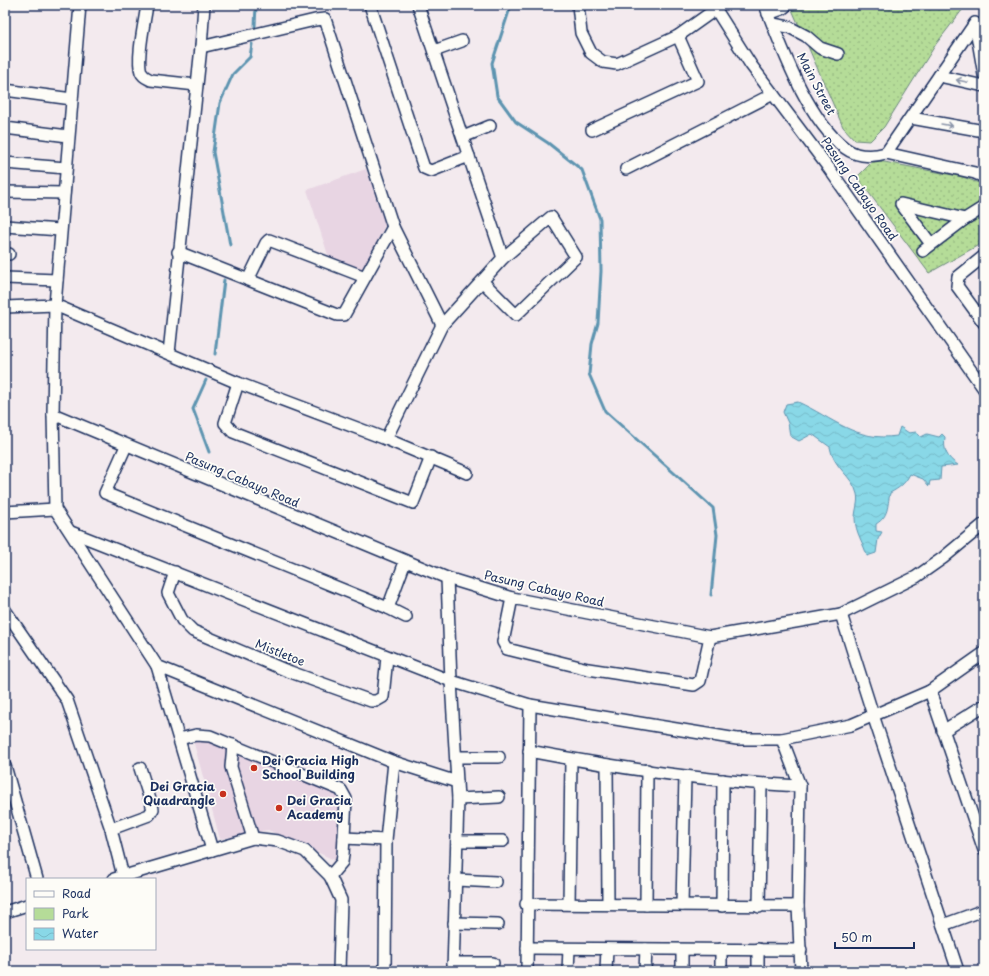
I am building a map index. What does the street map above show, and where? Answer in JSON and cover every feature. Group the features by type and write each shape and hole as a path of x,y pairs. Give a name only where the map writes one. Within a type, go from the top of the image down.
{"street":[{"path":"80,5 60,230 55,305 53,414 55,509 157,666 212,850"},
{"path":"147,5 140,58 141,72 145,78 151,80 196,85"},
{"path":"169,353 178,252 201,47 204,5"},
{"path":"370,5 424,168 431,171 469,156"},
{"path":"418,5 503,258"},
{"path":"578,5 581,33 591,53 603,62 617,64 678,36 714,7"},
{"path":"768,15 782,9 787,5"},
{"name":"Pasung Cabayo Road","path":"714,7 751,65 828,167 984,389"},
{"path":"768,15 806,36 820,48 838,54"},
{"name":"Main Street","path":"768,15 803,93 823,125 845,148 857,153 876,156 886,153 975,173 984,177"},
{"path":"201,47 315,20 325,19 393,227 442,325"},
{"path":"886,153 975,23 984,75"},
{"path":"592,130 698,81 678,36"},
{"path":"434,51 462,41"},
{"path":"939,76 984,86"},
{"path":"5,90 72,99"},
{"path":"626,169 773,94"},
{"path":"911,118 984,131"},
{"path":"463,137 490,126"},
{"path":"5,128 68,136"},
{"path":"5,163 66,168"},
{"path":"5,192 64,193"},
{"path":"965,219 901,204 927,248 965,219 984,207"},
{"path":"386,439 442,325 482,281 503,258 551,217 576,257 516,315 482,281"},
{"path":"5,226 60,230"},
{"path":"178,252 337,316 344,315 393,227"},
{"path":"248,280 266,243 270,240 365,277"},
{"path":"984,256 958,277 957,286 984,323"},
{"path":"5,278 57,280"},
{"path":"5,307 55,305 238,383 386,439 467,474"},
{"path":"238,383 225,423 233,432 413,503 431,458"},
{"name":"Pasung Cabayo Road","path":"53,414 404,562 447,578 512,598 710,637 841,614 916,577 943,558 984,524"},
{"path":"126,446 105,493 388,608 406,617"},
{"path":"5,512 55,509"},
{"path":"71,532 451,681 530,705 737,739 782,739 852,725 930,691 984,653"},
{"path":"388,608 404,562"},
{"name":"Mistletoe","path":"175,572 168,593 182,620 193,631 285,670 371,701 376,701 383,697 387,657"},
{"path":"447,578 458,799 458,841 453,967 493,963"},
{"path":"512,598 503,642 507,649 588,669 694,685 700,681 710,637"},
{"path":"5,610 67,700 111,828 118,878 253,838 278,841 305,851 330,876 340,900 339,971"},
{"path":"841,614 958,971"},
{"path":"157,666 394,762 457,782"},
{"path":"930,691 984,850"},
{"path":"527,971 526,904 530,705"},
{"path":"943,731 983,706 984,708"},
{"path":"179,739 196,735 210,736 341,790 346,799 342,862 330,876"},
{"path":"782,739 800,786 798,906 801,971"},
{"path":"233,745 232,767 253,838"},
{"path":"529,751 607,765 685,776 761,784 800,786"},
{"path":"457,757 499,757"},
{"path":"569,904 571,759"},
{"path":"385,971 386,840 394,762"},
{"path":"607,765 608,904"},
{"path":"5,766 37,878"},
{"path":"111,828 149,815 153,809 140,768"},
{"path":"646,905 647,770"},
{"path":"682,905 685,776"},
{"path":"722,906 723,780"},
{"path":"759,907 761,784"},
{"path":"458,799 499,797"},
{"path":"344,838 386,840"},
{"path":"458,841 503,841"},
{"path":"456,880 496,882"},
{"path":"526,904 759,907 798,906"},
{"path":"5,912 26,905"},
{"path":"943,925 984,910"},
{"path":"454,922 498,924"},
{"path":"527,948 801,950"},
{"path":"568,971 569,948"},
{"path":"606,971 607,949"},
{"path":"645,971 646,949"},
{"path":"721,949 721,971"},
{"path":"758,949 758,971"},
{"path":"682,950 682,971"}],"shaded area":[{"path":"366,169 385,225 362,272 329,258 307,190"},
{"name":"Dei Gracia Academy","path":"193,740 210,742 346,792 339,862 268,830 220,839"}],"green space":[{"path":"790,5 966,5 936,44 884,127 870,141 855,140 843,127"},
{"path":"874,160 963,177 984,185 984,242 929,273 857,177"}],"water":[{"path":"798,402 845,427 869,435 882,437 897,436 900,427 909,433 916,432 921,437 927,434 939,437 942,434 945,437 945,450 951,460 958,465 941,467 940,480 930,481 929,486 923,479 910,474 902,485 890,493 888,507 885,514 876,524 876,531 882,532 878,539 876,553 867,556 855,523 858,500 855,488 835,461 830,447 812,434 799,441 790,436 788,423 783,412 786,404"}],"waterway":[{"path":"255,26 256,5"},
{"path":"511,5 492,63 497,96 516,122 548,143 582,170 600,219 601,271 598,323 592,344 589,374 605,411 713,508 717,535 711,595"},
{"path":"230,245 213,152 220,103 233,74 250,57 252,44"},
{"path":"215,354 224,280"},
{"path":"206,380 193,409 209,452"}],"place":[{"name":"Dei Gracia High School Building","path":"254,768"},
{"name":"Dei Gracia Quadrangle","path":"223,794"},
{"name":"Dei Gracia Academy","path":"279,808"}]}
